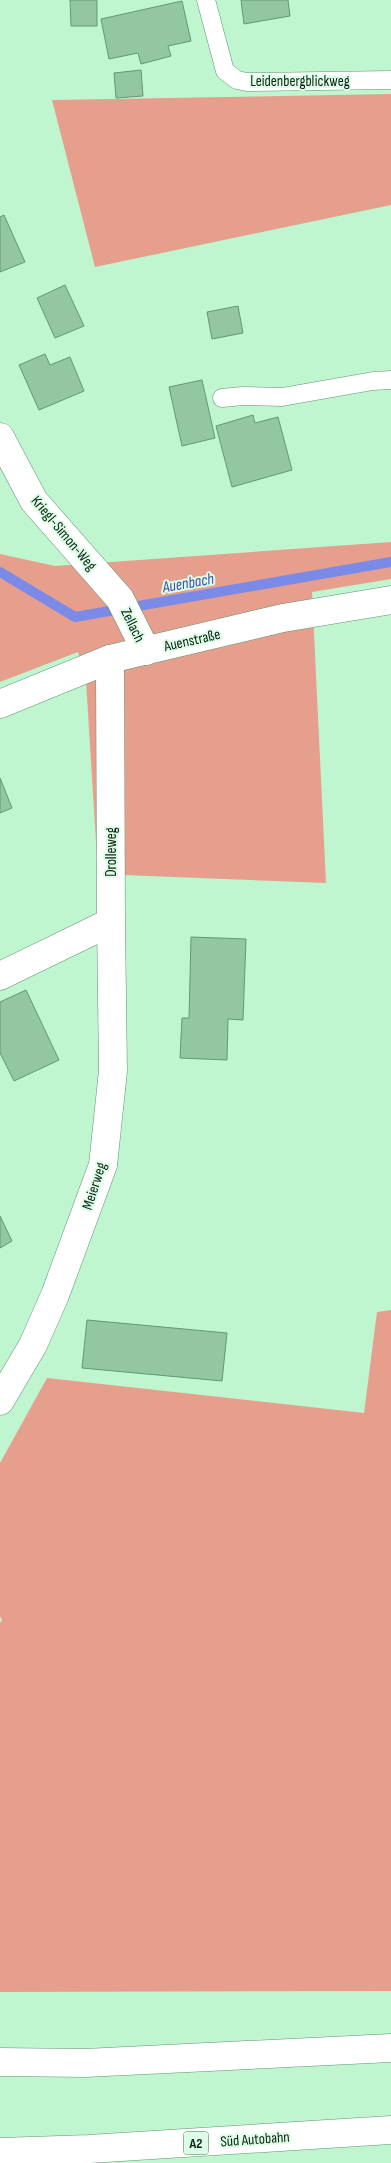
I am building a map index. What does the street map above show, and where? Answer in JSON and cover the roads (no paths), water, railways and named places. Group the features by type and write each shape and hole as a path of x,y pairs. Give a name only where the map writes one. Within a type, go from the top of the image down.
{"main road":[{"name":"Kriegl-Simon-Weg","path":"0,437 34,501 120,599"},
{"name":"Zellach","path":"120,599 146,651"},
{"name":"Auenstraße","path":"0,704 110,659 284,618 391,600"},
{"name":"Drolleweg","path":"110,659 111,922"},
{"path":"0,976 111,922"},
{"name":"Meierweg","path":"0,1401 33,1346 48,1312 103,1165 113,1071 111,922"},
{"path":"0,2062 85,2063 391,2048"},
{"name":"Süd Autobahn","path":"0,2152 89,2149 391,2130"}],"lane":[{"name":"Leidenbergblickweg","path":"206,0 225,71 237,80 247,82 391,80"},
{"path":"222,398 282,397 373,381 391,380"}],"waterway":[{"name":"Auenbach","path":"0,572 75,617 391,562"}]}
